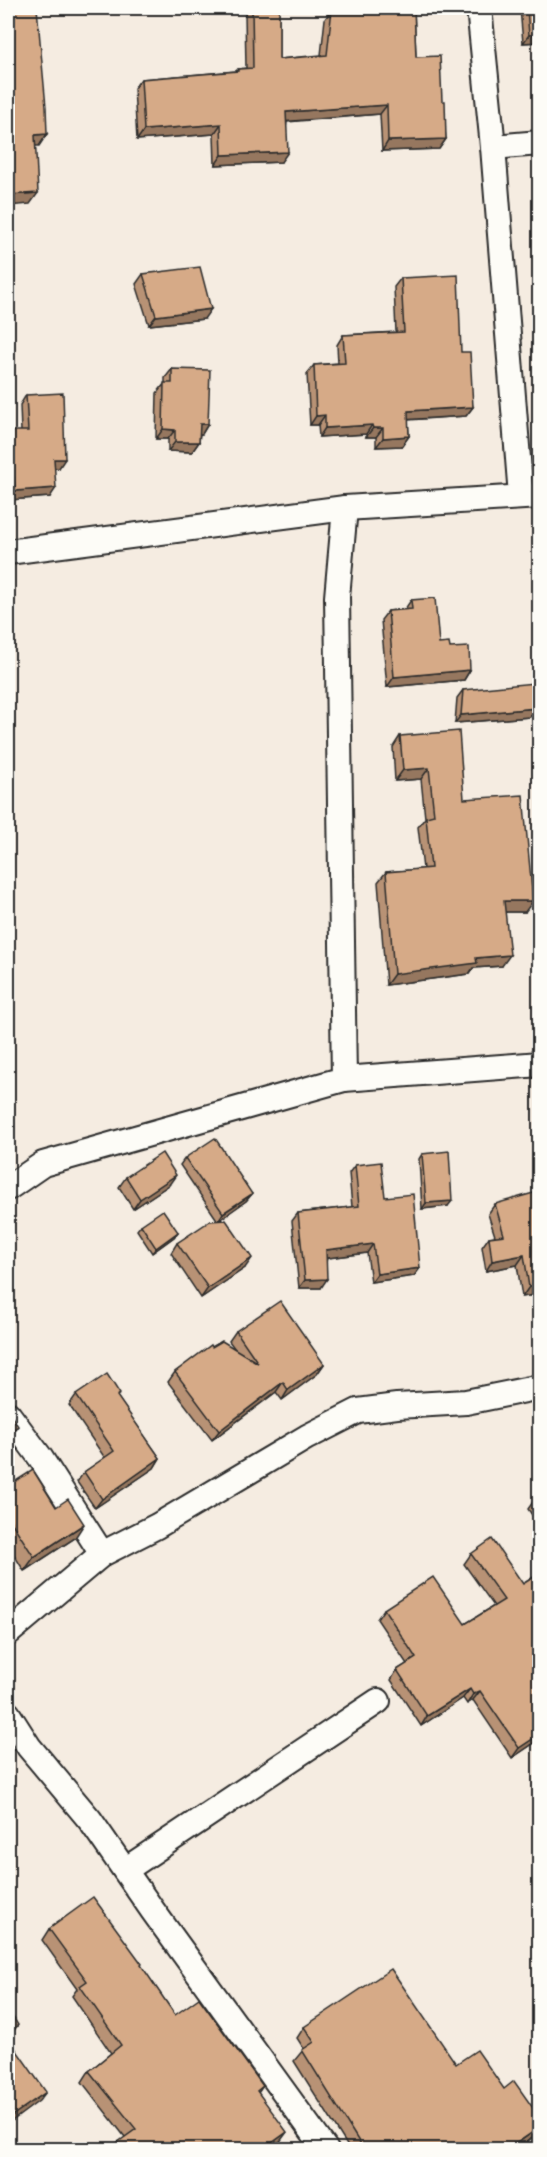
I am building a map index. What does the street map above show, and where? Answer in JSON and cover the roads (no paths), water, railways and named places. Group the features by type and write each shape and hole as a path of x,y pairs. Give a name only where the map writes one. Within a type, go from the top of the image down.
{"street":[{"path":"8,552 345,508 530,496 479,8"},
{"path":"493,147 540,142"},
{"path":"344,1079 337,597 345,508"},
{"path":"8,1188 43,1164 344,1079 540,1064"},
{"path":"8,1633 102,1554 157,1526 307,1437 358,1411 466,1402 540,1387"},
{"path":"8,1414 40,1457 102,1554"},
{"path":"125,1870 378,1701"},
{"path":"8,1714 30,1747 90,1820 326,2150"}]}
